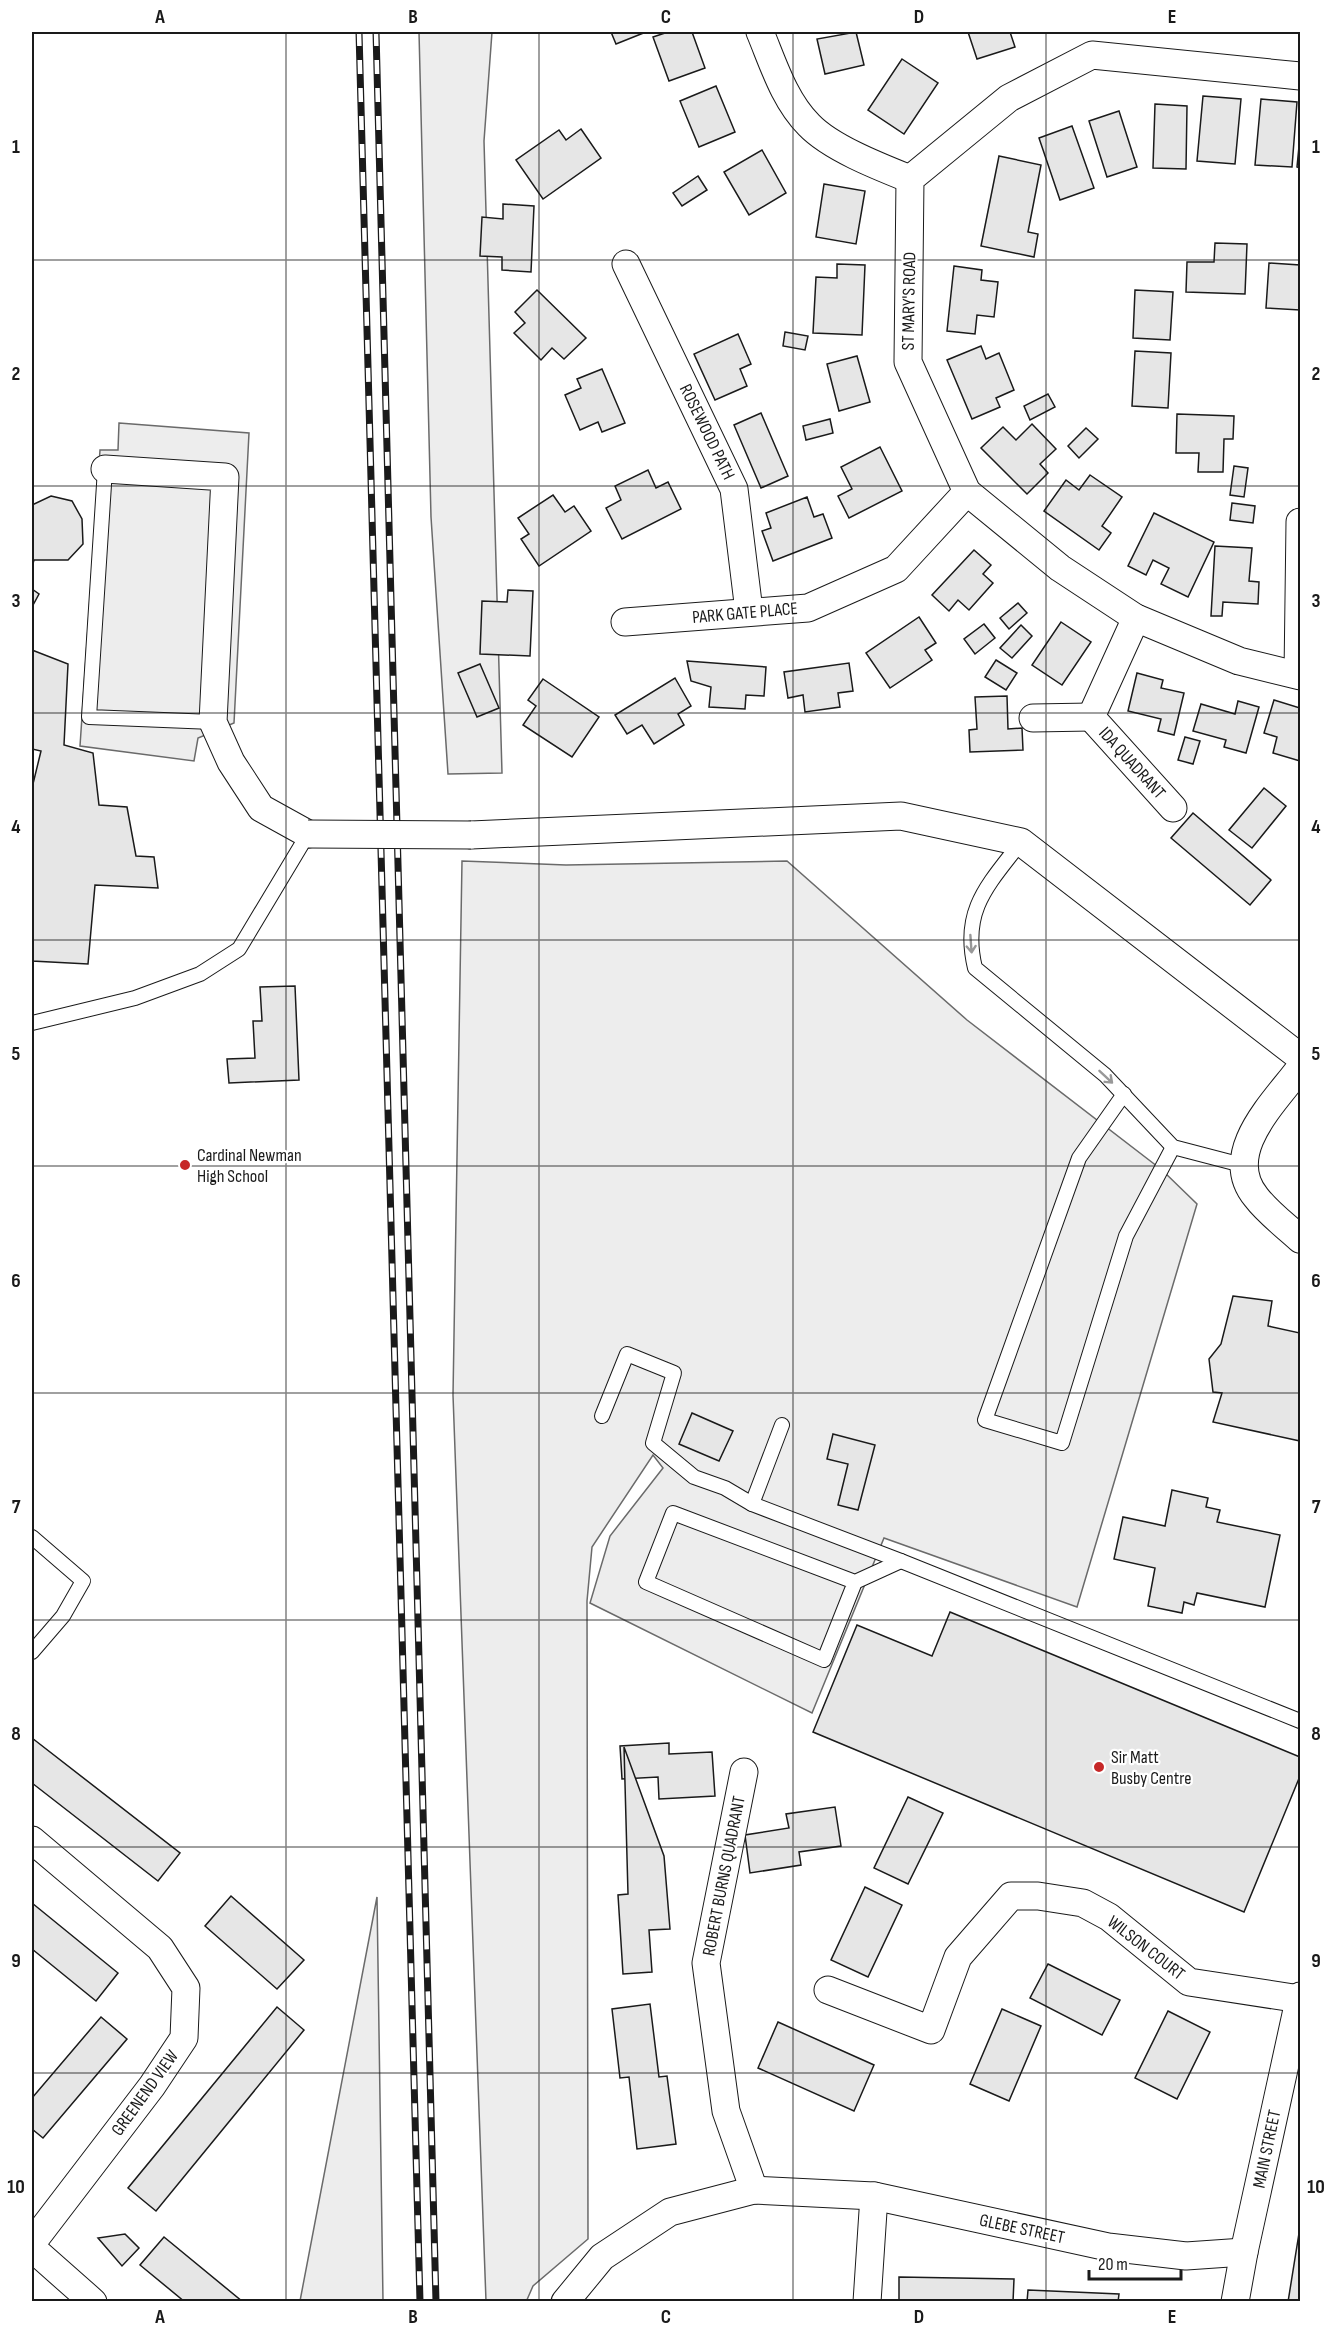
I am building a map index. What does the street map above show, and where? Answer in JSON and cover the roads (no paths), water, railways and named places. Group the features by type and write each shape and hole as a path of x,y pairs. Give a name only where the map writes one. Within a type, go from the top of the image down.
{"street":[{"path":"760,32 787,95 809,126 858,157 910,179 1009,98 1090,43 1300,76"},
{"name":"ST MARY'S ROAD","path":"910,179 908,362 967,492 1060,568 1136,618 1239,661 1299,675"},
{"name":"ROSEWOOD PATH","path":"626,264 734,489 749,611"},
{"path":"105,469 225,477 213,722 231,762 261,808 308,834 471,835 901,816 1021,842 1300,1057"},
{"name":"PARK GATE PLACE","path":"625,622 808,608 896,569 967,492"},
{"path":"1299,675 1300,522"},
{"name":"IDA QUADRANT","path":"1091,717 1136,618"},
{"name":"IDA QUADRANT","path":"1033,718 1091,717 1173,808"},
{"path":"1300,1068 1249,1137 1242,1165 1254,1196 1300,1239"},
{"name":"ROBERT BURNS QUADRANT","path":"744,1772 706,1963 726,2111 754,2190"},
{"name":"GREENEND VIEW","path":"32,1840 160,1948 186,1988 183,2038 152,2086 32,2243"},
{"name":"WILSON COURT","path":"828,1990 931,2030 958,1957 1011,1896 1038,1896 1083,1903 1109,1917 1189,1982 1300,1998"},
{"name":"MAIN STREET","path":"1236,2301 1244,2252 1300,1998"},
{"name":"GLEBE STREET","path":"565,2301 602,2257 670,2212 754,2190 874,2196 1108,2247 1186,2256 1244,2252"},
{"path":"867,2301 874,2196"},
{"path":"32,2248 93,2301"}],"lane":[{"path":"105,469 89,717 213,722"},
{"path":"32,1023 135,998 200,974 239,949 308,834"},
{"path":"1021,842 986,888 973,918 969,944 975,968 1105,1075 1173,1147 1242,1165"},
{"path":"1124,1094 1079,1158 986,1420 1062,1443 1126,1236 1173,1147"},
{"path":"602,1416 627,1354 674,1373 653,1443 694,1477 725,1488 752,1504 901,1561 1300,1721"},
{"path":"752,1504 782,1425"},
{"path":"855,1582 673,1513 646,1582 824,1660 855,1582 901,1561"},
{"path":"32,1537 83,1581 63,1616 32,1652"}],"railway":[{"path":"359,32 420,2302"},
{"path":"376,32 436,2302"}],"place":[{"name":"Cardinal Newman High School","path":"185,1165"},
{"name":"Sir Matt Busby Centre","path":"1099,1767"}]}
